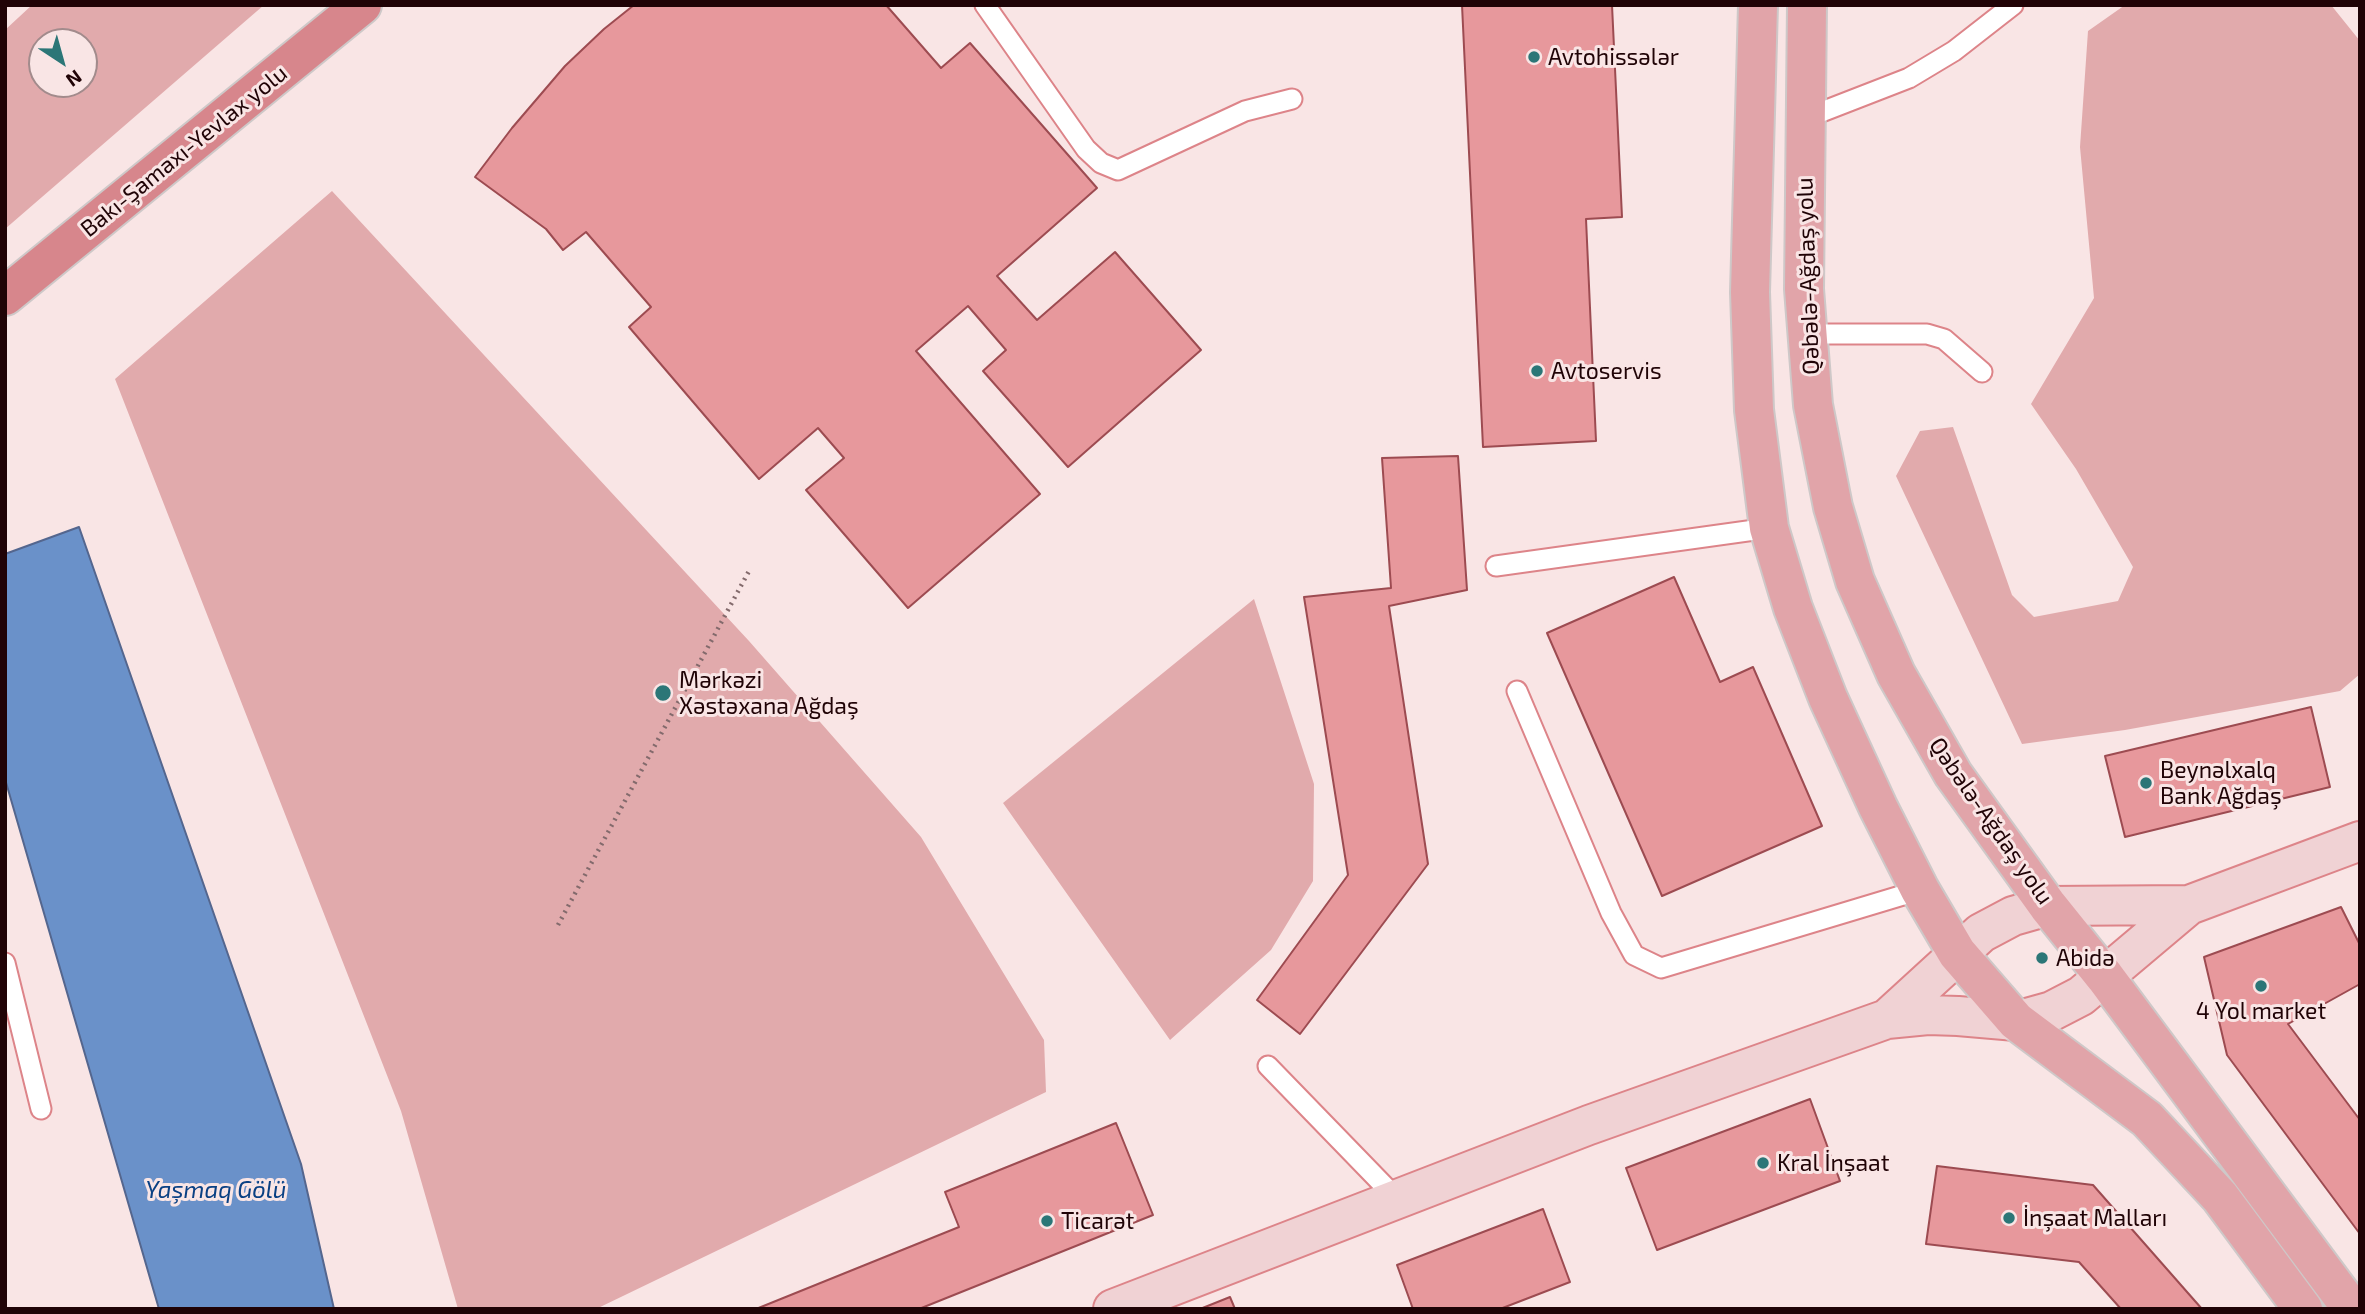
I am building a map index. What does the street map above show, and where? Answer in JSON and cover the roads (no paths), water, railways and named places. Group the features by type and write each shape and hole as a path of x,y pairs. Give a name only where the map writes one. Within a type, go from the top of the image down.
{"highway":[{"name":"Bakı-Şamaxı-Yevlax yolu","path":"5,296 362,5"}],"main road":[{"path":"1758,5 1750,292 1754,410 1769,528 1793,608 1828,698 1878,807 1920,890 1957,953 2016,1021 2147,1119 2220,1197 2303,1309"},
{"name":"Qəbələ-Ağdaş yolu","path":"1807,5 1804,289 1812,405 1833,506 1855,581 1896,674 1953,774 2048,906 2105,977 2352,1309"},
{"path":"1113,1309 1589,1125 1887,1019 1928,1015 2016,1021 2052,1011 2081,996 2189,905 2360,841"},
{"path":"1887,1019 1981,933 2013,916 2048,906 2189,905"}],"lane":[{"path":"985,5 1086,149 1101,163 1118,170 1245,111 1292,99"},
{"path":"1806,118 1909,78 1954,51 2013,5"},
{"path":"1807,334 1927,334 1944,339 1982,372"},
{"path":"1496,566 1769,528"},
{"path":"1517,691 1611,914 1634,955 1661,968 1920,890"},
{"path":"5,963 41,1109"},
{"path":"1268,1066 1397,1199"}],"water":[{"name":"Yaşmaq Gölü","path":"79,527 301,1164 334,1309 159,1309 5,779 5,554"}],"place":[{"name":"Avtohissələr","path":"1534,57"},
{"name":"Avtoservis","path":"1537,371"},
{"name":"Mərkəzi Xəstəxana Ağdaş","path":"663,693"},
{"name":"Beynəlxalq Bank Ağdaş","path":"2146,783"},
{"name":"Abidə","path":"2042,958"},
{"name":"4 Yol market","path":"2261,986"},
{"name":"Kral İnşaat","path":"1763,1163"},
{"name":"İnşaat Malları","path":"2009,1218"},
{"name":"Ticarət","path":"1047,1221"}]}
